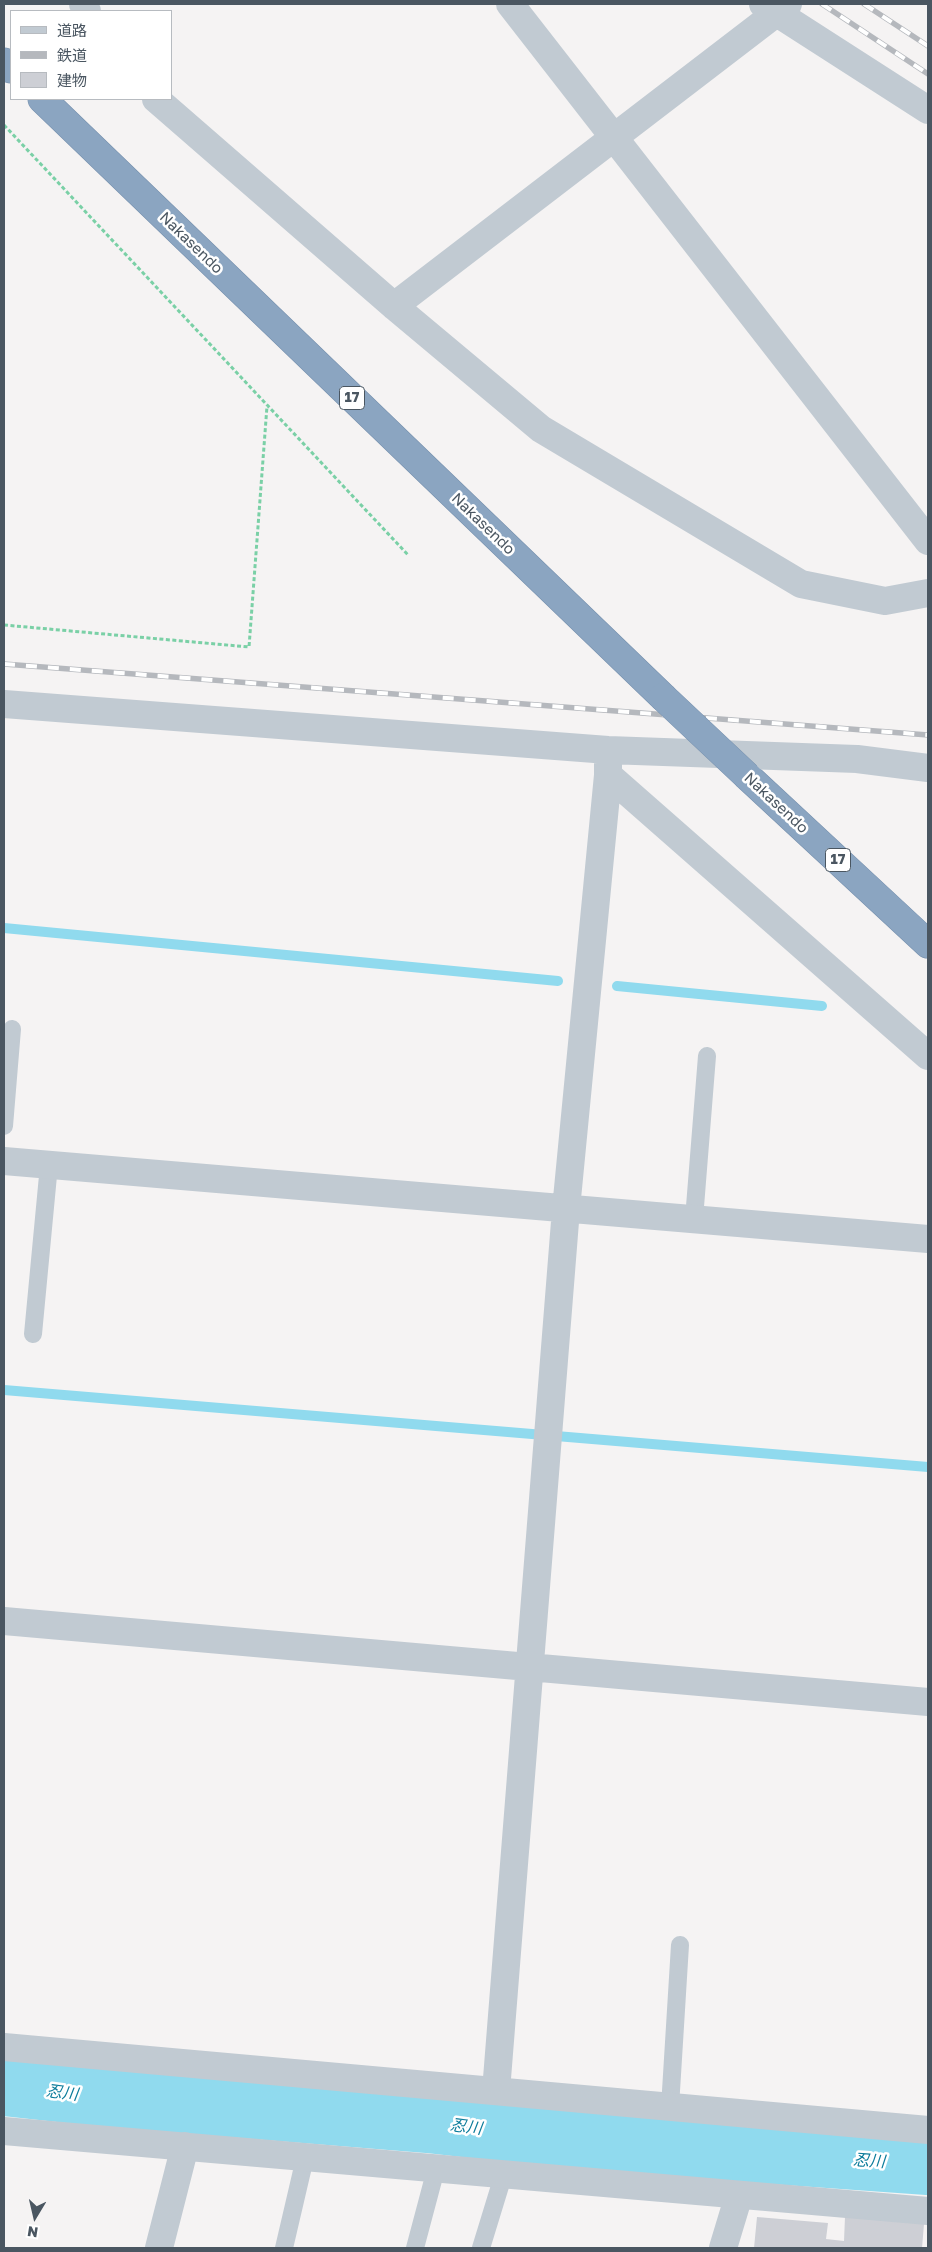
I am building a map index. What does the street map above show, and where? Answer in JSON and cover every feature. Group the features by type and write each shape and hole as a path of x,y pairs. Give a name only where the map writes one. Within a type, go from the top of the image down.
{"highway":[{"name":"Nakasendo","path":"43,100 663,697 928,944"}],"street":[{"path":"510,4 928,541"},
{"path":"394,306 615,138 776,7 928,110"},
{"path":"157,100 394,306 541,429 801,584 885,601 928,593"},
{"path":"4,704 608,762 856,759 928,768"},
{"path":"608,762 928,1056"},
{"path":"496,2091 566,1209 608,762"},
{"path":"4,1161 928,1239"},
{"path":"4,1621 928,1702"},
{"path":"4,2047 928,2130"},
{"path":"4,2132 436,2169 504,2173 928,2211"},
{"path":"160,2248 185,2146"},
{"path":"723,2248 739,2195"}],"lane":[{"path":"4,1126 12,1029"},
{"path":"694,1219 707,1056"},
{"path":"32,1334 49,1165"},
{"path":"670,2107 680,1945"},
{"path":"284,2248 305,2158"},
{"path":"415,2248 436,2169"},
{"path":"481,2248 504,2173"}],"path":[{"path":"4,125 409,556"},
{"path":"4,625 249,647 268,406"}],"building":[{"path":"757,2217 828,2223 826,2239 844,2241 845,2217 924,2224 922,2248 754,2248"}],"waterway":[{"path":"4,928 558,981"},
{"path":"617,986 822,1006"},
{"path":"4,1390 928,1467"},
{"name":"忍川","path":"4,2086 94,2096 428,2123 574,2140 928,2165"}],"railway":[{"path":"822,4 928,74"},
{"path":"864,4 928,46"},
{"path":"4,664 928,735"}]}
